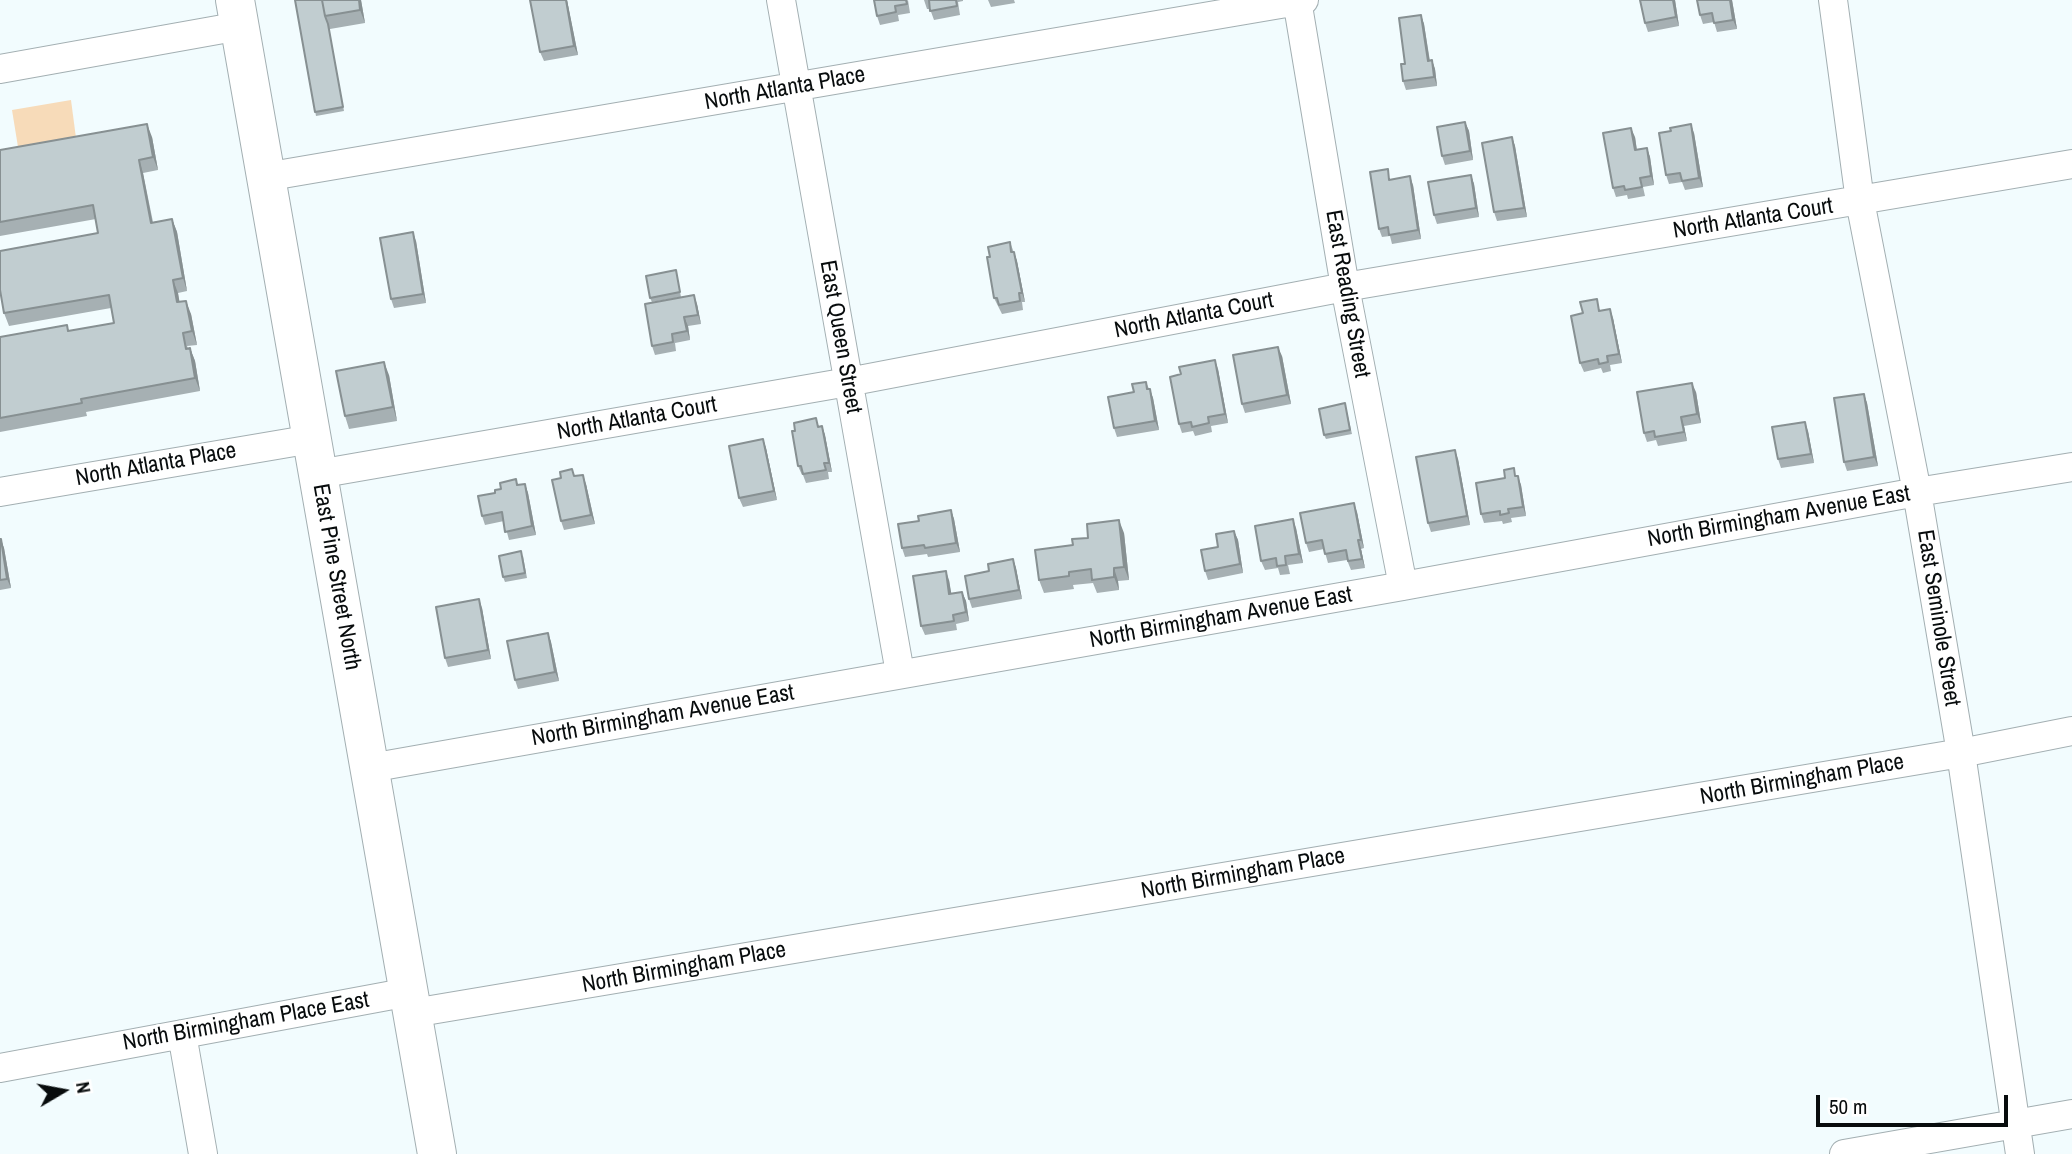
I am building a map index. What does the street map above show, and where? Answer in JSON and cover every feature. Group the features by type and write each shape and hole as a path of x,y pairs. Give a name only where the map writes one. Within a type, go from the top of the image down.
{"main road":[{"name":"East Pine Street North","path":"237,13 437,1154"}],"street":[{"name":"East Queen Street","path":"781,0 900,673"},
{"name":"North Atlanta Place","path":"265,177 1299,0"},
{"name":"East Reading Street","path":"1299,0 1345,287 1403,586"},
{"name":"East Seminole Street","path":"1833,0 1860,201 1917,492 1961,753 2020,1154"},
{"path":"0,69 237,13"},
{"name":"North Atlanta Court","path":"315,456 848,382 1345,287 2072,164"},
{"name":"North Atlanta Place","path":"0,492 315,456"},
{"name":"North Birmingham Avenue East","path":"370,768 1403,586 1917,492 2072,467"},
{"name":"North Birmingham Place","path":"411,1002 1961,753 2072,731"},
{"name":"North Birmingham Place East","path":"0,1068 182,1034 411,1002"},
{"path":"182,1034 203,1154"},
{"path":"1844,1154 2072,1114"}],"shaded area":[{"path":"71,100 76,138 18,147 12,110"}],"building":[{"path":"295,0 322,0 343,107 315,112"},
{"path":"322,0 359,0 360,10 325,16"},
{"path":"530,0 566,0 574,46 540,52"},
{"path":"874,0 906,0 907,4 895,6 896,12 877,16"},
{"path":"929,0 956,0 957,6 930,11"},
{"path":"1640,0 1673,0 1676,17 1645,23"},
{"path":"1697,0 1730,0 1733,20 1714,23 1712,13 1700,15"},
{"path":"1421,15 1428,61 1432,60 1434,77 1403,81 1401,64 1405,64 1399,18"},
{"path":"1465,122 1470,151 1442,156 1437,127"},
{"path":"147,124 153,157 139,160 151,223 172,219 183,278 173,280 177,302 186,301 192,331 183,333 186,349 190,348 195,378 81,399 82,403 0,418 0,337 67,325 68,331 114,323 109,295 4,313 0,290 0,251 98,233 93,205 0,222 0,150"},
{"path":"1691,124 1699,178 1682,181 1680,173 1666,175 1659,133"},
{"path":"1631,128 1635,150 1647,148 1651,176 1640,178 1642,187 1625,190 1624,186 1613,188 1603,133"},
{"path":"1512,137 1524,208 1494,212 1482,143"},
{"path":"1388,169 1389,180 1410,176 1418,230 1389,235 1388,227 1379,229 1370,172"},
{"path":"1471,175 1476,208 1434,215 1428,182"},
{"path":"413,232 423,294 391,299 380,238"},
{"path":"1010,242 1022,293 1019,293 1020,301 999,305 997,298 994,298 987,257 990,257 988,247"},
{"path":"676,270 680,292 650,298 646,276"},
{"path":"694,295 698,315 684,317 687,331 672,334 673,342 652,346 645,304"},
{"path":"1597,299 1599,311 1610,309 1619,354 1607,356 1608,362 1599,364 1598,359 1580,363 1571,316 1583,313 1580,302"},
{"path":"1278,347 1287,395 1242,404 1233,355"},
{"path":"1215,360 1225,414 1208,417 1209,423 1192,427 1191,422 1179,424 1170,377 1181,374 1179,367"},
{"path":"384,362 393,407 345,416 336,371"},
{"path":"1146,382 1147,389 1150,389 1155,421 1114,428 1108,397 1134,392 1132,384"},
{"path":"1692,383 1697,414 1681,417 1684,432 1655,437 1654,431 1644,433 1637,392"},
{"path":"1864,394 1874,457 1844,462 1834,398"},
{"path":"1345,403 1350,430 1324,435 1319,409"},
{"path":"816,418 818,427 822,426 829,463 824,463 826,470 803,474 801,466 798,466 792,431 795,431 794,423"},
{"path":"1805,422 1811,454 1778,459 1772,427"},
{"path":"763,439 774,491 739,498 729,446"},
{"path":"1455,450 1467,516 1428,523 1416,457"},
{"path":"1514,468 1523,507 1508,509 1509,513 1500,515 1500,511 1481,514 1476,483 1505,478 1504,470"},
{"path":"572,469 574,476 583,475 591,515 561,521 552,480 561,478 560,472"},
{"path":"516,479 517,485 525,484 532,526 505,532 502,512 482,516 478,496 495,493 495,490 501,489 500,483"},
{"path":"1354,503 1362,559 1348,561 1346,550 1325,554 1322,540 1306,543 1300,513"},
{"path":"951,510 956,543 925,548 924,545 902,548 898,524 919,521 918,516"},
{"path":"1293,519 1299,554 1285,556 1286,565 1277,566 1276,558 1261,561 1255,526"},
{"path":"1119,520 1124,567 1114,568 1114,577 1092,580 1091,569 1069,572 1069,576 1039,580 1035,550 1073,545 1072,539 1088,538 1087,524"},
{"path":"1234,531 1240,564 1205,571 1201,550 1218,547 1216,534"},
{"path":"0,539 7,579 0,580"},
{"path":"521,551 525,573 503,577 499,556"},
{"path":"1013,559 1019,590 969,599 965,576 989,571 988,564"},
{"path":"946,571 949,594 962,592 966,612 953,615 954,621 921,626 913,576"},
{"path":"479,599 488,650 445,658 436,607"},
{"path":"548,633 555,672 515,680 507,641"}]}
